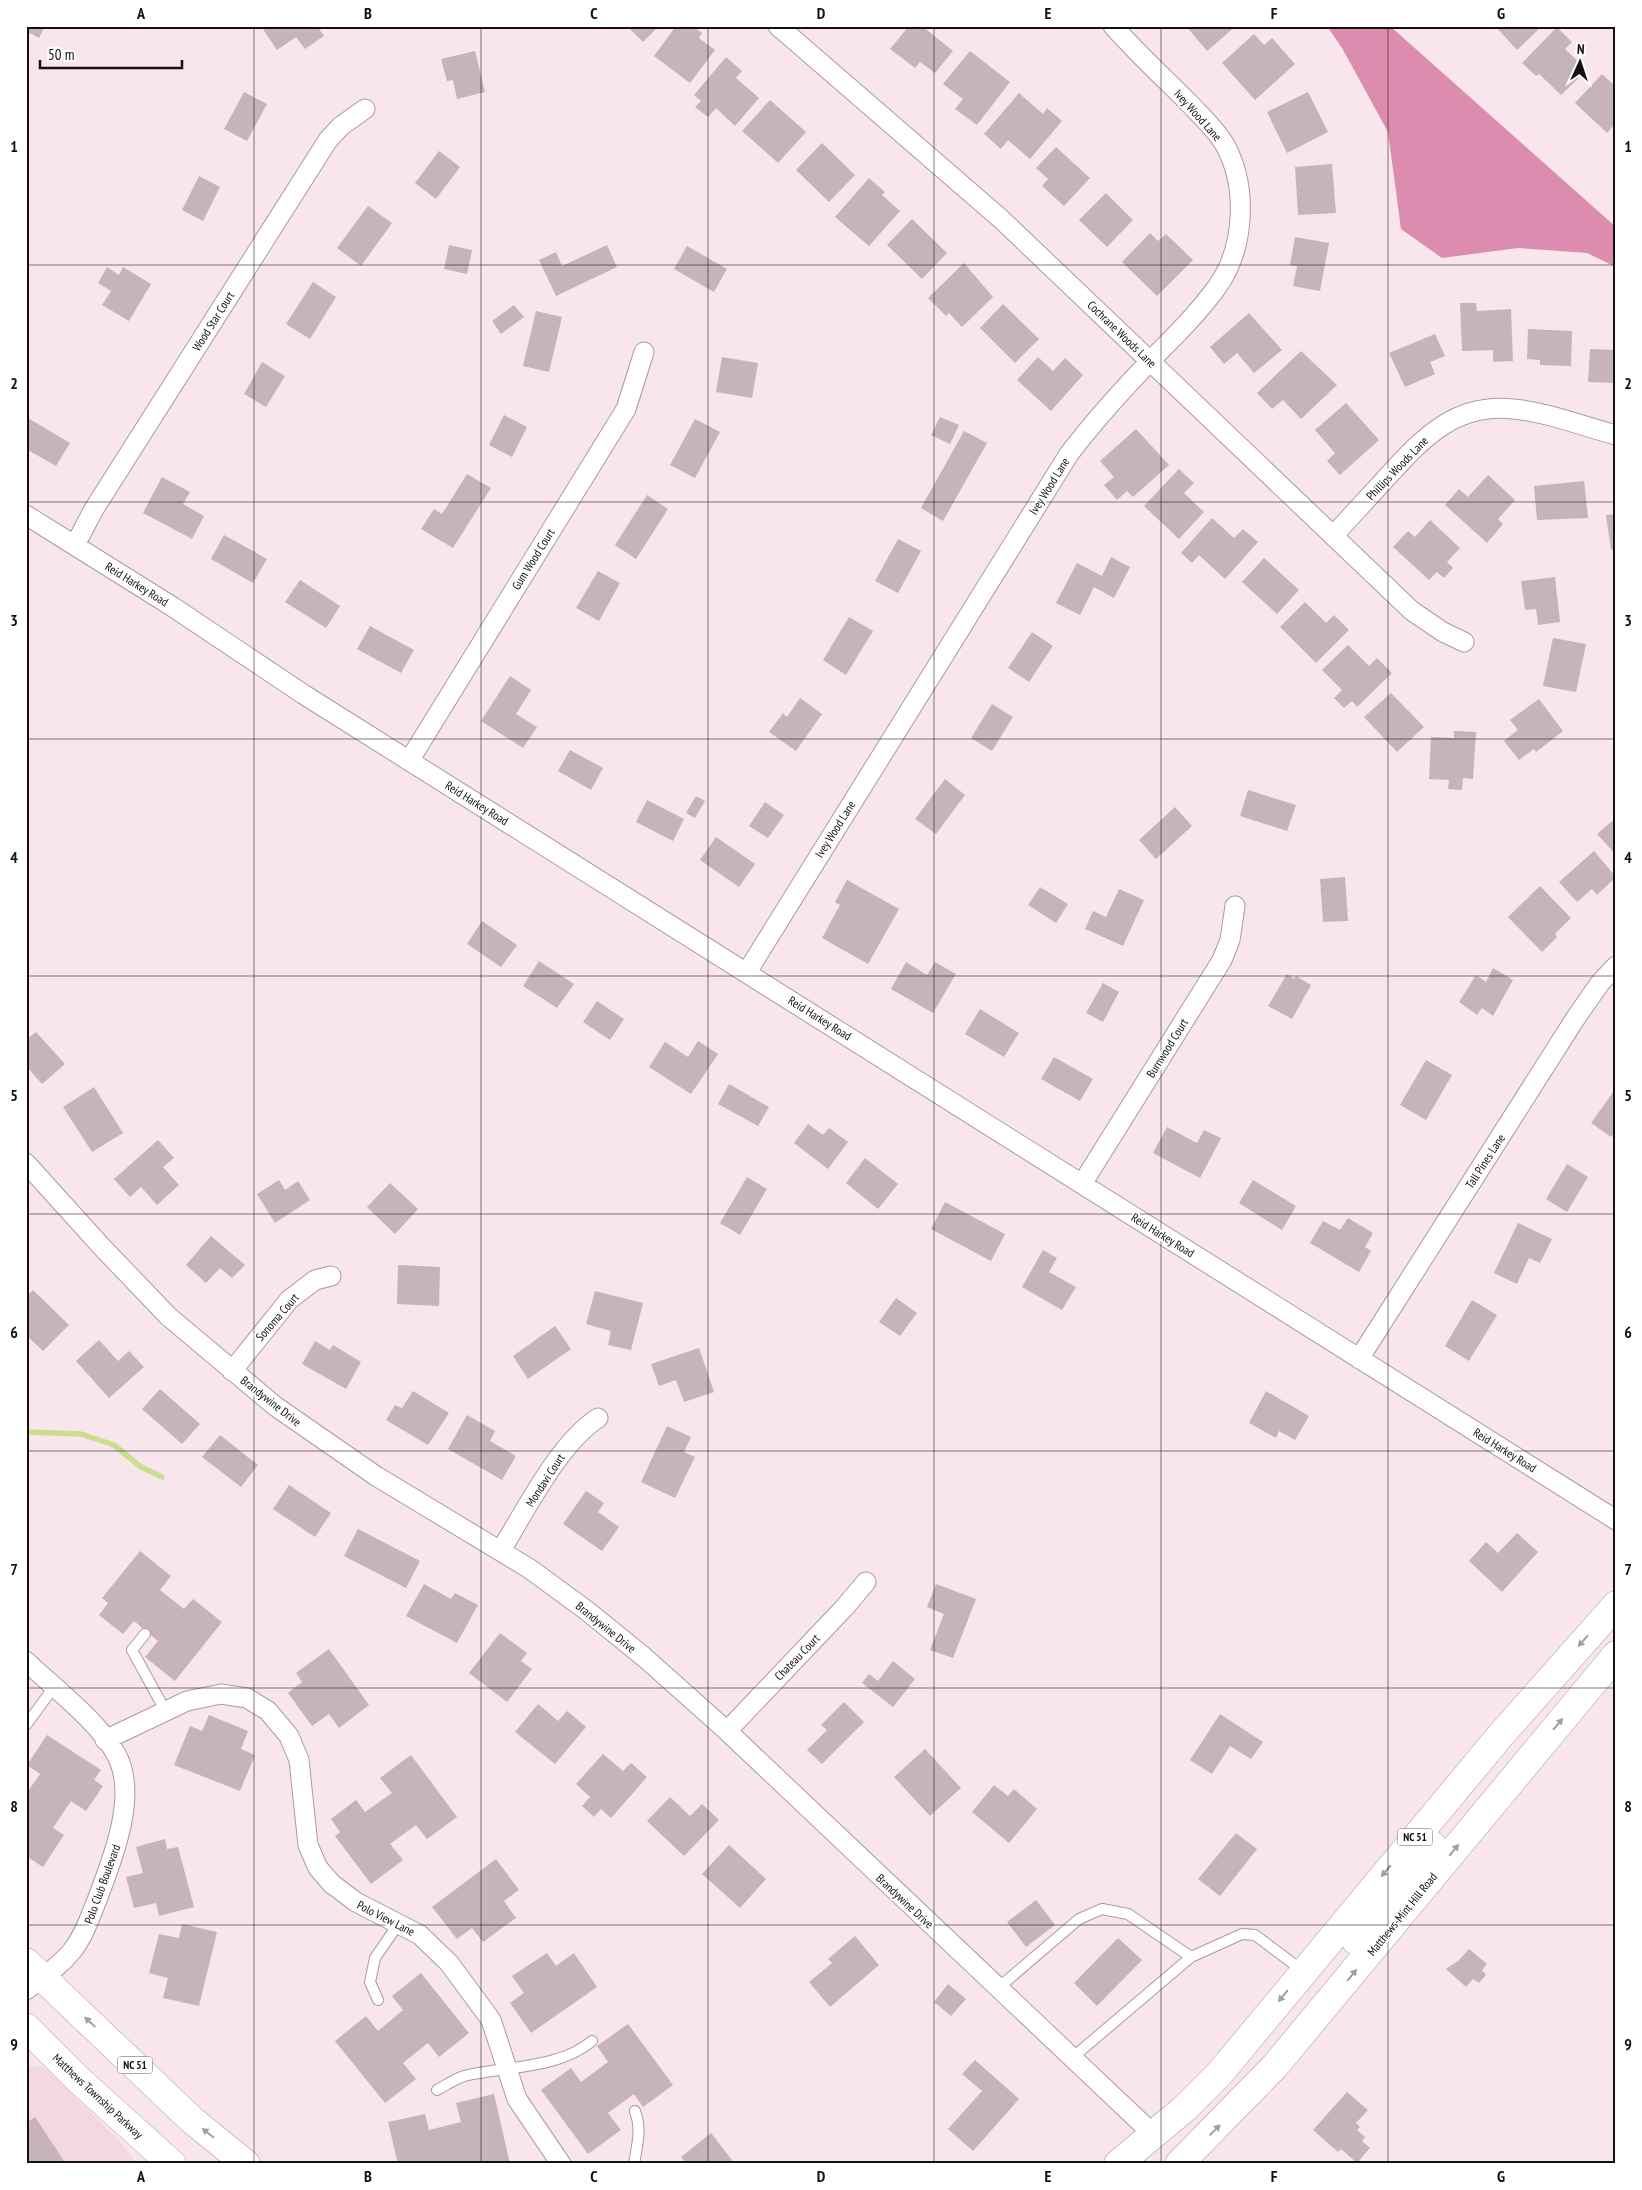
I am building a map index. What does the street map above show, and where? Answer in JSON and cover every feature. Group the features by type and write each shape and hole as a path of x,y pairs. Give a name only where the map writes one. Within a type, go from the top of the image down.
{"main road":[{"name":"NC 51","path":"1118,2164 1154,2135 1220,2073 1500,1736 1616,1605"},
{"name":"Matthews-Mint Hill Road","path":"1190,2161 1275,2066 1616,1655"},
{"path":"1275,2066 1284,2033 1503,1757 1507,1746 1500,1736"},
{"name":"NC 51","path":"32,1977 192,2120 246,2164"},
{"name":"Matthews Township Parkway","path":"26,2027 80,2081 172,2164"},
{"path":"1146,2164 1191,2125 1212,2102 1220,2073"}],"street":[{"name":"Cochrane Woods Lane","path":"778,26 959,180 1412,611 1442,632 1464,642"},
{"name":"Ivey Wood Lane","path":"747,972 1064,461 1092,423 1218,286 1231,260 1239,232 1241,202 1236,174 1225,145 1207,122 1113,26"},
{"name":"Wood Star Court","path":"74,545 105,492 328,140 341,126 365,109"},
{"name":"Gum Wood Court","path":"409,760 626,409 644,352"},
{"name":"Phillips Woods Lane","path":"1334,535 1420,441 1440,426 1461,416 1485,409 1512,409 1616,435"},
{"name":"Reid Harkey Road","path":"26,514 409,760 1616,1520"},
{"name":"Burnwood Court","path":"1082,1184 1222,960 1230,940 1235,906"},
{"name":"Tall Pines Lane","path":"1358,1358 1575,1019 1600,983 1616,966"},
{"name":"Brandywine Drive","path":"26,1163 135,1283 168,1316 275,1406 335,1449 501,1550 586,1610 644,1657 726,1731 997,1989 1154,2135"},
{"name":"Sonoma Court","path":"232,1370 289,1300 315,1280 331,1276"},
{"name":"Mondavi Court","path":"501,1550 568,1445 584,1428 598,1418"},
{"name":"Chateau Court","path":"726,1731 844,1608 866,1582"},
{"name":"Polo Club Boulevard","path":"26,1662 86,1716 116,1754 124,1782 123,1815 116,1852 85,1928 65,1959 32,1977"},
{"name":"Polo View Lane","path":"105,1740 187,1702 221,1694 247,1698 268,1711 288,1736 300,1760 308,1845 318,1868 332,1884 356,1902 420,1935 449,1963 492,2020 517,2099 561,2164"}],"lane":[{"path":"145,1634 132,1650 166,1712"},
{"path":"26,1725 54,1687"},
{"path":"997,1989 1079,1919 1102,1908 1128,1914 1190,1957"},
{"path":"378,2000 370,1982 375,1958 398,1923"},
{"path":"1072,2058 1190,1957 1242,1934 1256,1936 1303,1972"},
{"path":"437,2090 463,2077 565,2057 581,2050 592,2041"},
{"path":"634,2164 640,2136 639,2123 635,2111"}],"shaded area":[{"path":"1327,26 1390,26 1616,227 1616,267 1587,253 1518,248 1442,258 1401,229 1388,132 1342,48"},
{"path":"26,2065 44,2067 119,2140 137,2164 26,2164"}],"building":[{"path":"26,26 45,26 39,38 30,33 26,40"},
{"path":"261,26 317,26 324,36 305,49 296,37 277,50"},
{"path":"627,26 659,26 643,42"},
{"path":"676,26 693,26 702,33 699,38 715,50 690,83 654,56"},
{"path":"909,26 922,26 953,51 935,73 920,62 915,68 890,49"},
{"path":"1186,26 1236,26 1207,51"},
{"path":"1495,26 1535,26 1538,30 1517,50"},
{"path":"1557,27 1572,42 1565,49 1587,70 1561,95 1539,74 1536,76 1522,63"},
{"path":"1254,34 1264,45 1272,38 1295,64 1255,100 1222,63"},
{"path":"475,51 485,92 457,99 453,80 447,81 441,59"},
{"path":"970,51 1010,82 977,125 955,109 963,99 943,84"},
{"path":"726,57 742,71 736,78 759,98 735,126 716,108 708,117 695,107 701,101 694,95"},
{"path":"1602,74 1616,87 1616,123 1607,133 1575,103"},
{"path":"244,92 267,104 247,141 224,129"},
{"path":"1308,92 1328,132 1287,153 1267,112"},
{"path":"1019,93 1043,114 1047,108 1062,121 1030,159 1008,140 1001,149 984,134"},
{"path":"770,100 806,132 778,163 742,131"},
{"path":"822,143 855,175 829,202 796,170"},
{"path":"1056,147 1090,178 1064,206 1042,186 1048,179 1036,168"},
{"path":"439,151 460,167 436,199 415,183"},
{"path":"1332,164 1336,213 1298,215 1295,167"},
{"path":"199,176 220,187 203,221 182,210"},
{"path":"869,178 885,192 882,195 900,211 869,246 835,217"},
{"path":"1106,193 1133,220 1107,247 1079,220"},
{"path":"368,206 392,223 361,266 337,248"},
{"path":"912,219 947,253 922,279 887,245"},
{"path":"1150,233 1158,241 1166,234 1193,260 1157,296 1122,262"},
{"path":"1295,237 1329,243 1320,291 1293,286 1297,266 1290,265"},
{"path":"449,245 472,250 467,274 444,269"},
{"path":"607,245 617,267 556,296 539,260 556,252 562,266"},
{"path":"687,246 727,269 714,292 674,269"},
{"path":"964,263 993,297 962,327 949,313 946,316 928,298"},
{"path":"107,267 119,275 123,267 151,284 129,321 102,305 111,291 98,283"},
{"path":"313,282 336,297 310,339 286,324"},
{"path":"1460,303 1476,303 1477,311 1511,309 1513,361 1493,362 1493,350 1462,351"},
{"path":"1003,304 1039,339 1015,363 980,328"},
{"path":"514,305 524,317 501,334 492,321"},
{"path":"536,311 562,317 549,372 523,366"},
{"path":"1249,313 1282,350 1254,373 1237,353 1224,364 1210,347"},
{"path":"1528,329 1572,331 1571,366 1540,365 1540,360 1527,359"},
{"path":"1435,334 1445,356 1430,362 1435,374 1405,387 1389,353"},
{"path":"1590,349 1616,350 1616,383 1588,382"},
{"path":"1301,351 1337,385 1301,419 1283,400 1272,409 1257,393"},
{"path":"722,357 758,363 752,398 716,392"},
{"path":"1038,357 1053,371 1065,358 1083,375 1051,411 1017,380"},
{"path":"262,362 285,376 266,407 244,394"},
{"path":"1346,403 1379,440 1340,475 1327,461 1335,453 1315,430"},
{"path":"504,415 527,427 512,457 489,445"},
{"path":"940,417 959,425 950,444 931,435"},
{"path":"28,418 70,443 56,466 26,449"},
{"path":"695,419 720,432 695,478 670,465"},
{"path":"1136,429 1169,465 1133,497 1127,491 1117,500 1104,485 1114,477 1100,461"},
{"path":"964,431 987,443 943,521 921,508"},
{"path":"1179,469 1194,483 1184,493 1204,512 1179,539 1144,506"},
{"path":"467,474 491,488 453,548 421,529 434,509 442,514"},
{"path":"1488,475 1515,500 1498,519 1503,524 1487,543 1445,505 1459,489 1468,497"},
{"path":"162,477 190,492 183,504 204,516 192,539 143,513"},
{"path":"1584,481 1588,518 1537,520 1534,486"},
{"path":"647,495 668,509 636,559 615,545"},
{"path":"1616,514 1616,549 1611,550 1606,515"},
{"path":"1212,518 1234,538 1243,529 1258,542 1225,579 1199,555 1192,563 1181,553"},
{"path":"1430,520 1460,548 1447,562 1453,568 1444,578 1437,572 1429,580 1393,547 1408,531 1415,537"},
{"path":"224,535 267,559 253,583 211,559"},
{"path":"898,539 921,551 898,593 875,581"},
{"path":"1111,557 1130,567 1114,598 1094,587 1080,615 1056,603 1077,563 1102,576"},
{"path":"1264,558 1299,590 1277,614 1242,582"},
{"path":"598,571 620,583 599,621 576,608"},
{"path":"1555,577 1560,622 1538,625 1536,609 1525,610 1521,581"},
{"path":"300,580 340,606 326,628 285,602"},
{"path":"1305,602 1326,623 1334,615 1349,630 1316,663 1280,627"},
{"path":"849,617 873,631 846,675 823,660"},
{"path":"370,626 414,650 401,673 357,649"},
{"path":"1032,632 1053,646 1029,682 1008,668"},
{"path":"1553,638 1586,644 1576,692 1543,686"},
{"path":"1348,645 1369,666 1377,658 1392,673 1357,707 1352,701 1344,708 1334,698 1342,690 1322,670"},
{"path":"510,676 531,690 516,714 537,727 523,748 481,721"},
{"path":"1391,693 1424,727 1397,752 1364,717"},
{"path":"800,698 822,714 796,751 769,732 783,713 787,717"},
{"path":"1539,699 1563,731 1536,752 1534,749 1519,760 1504,741 1518,730 1510,720"},
{"path":"992,704 1013,717 992,751 971,738"},
{"path":"1454,731 1476,732 1473,779 1463,778 1462,790 1448,789 1449,780 1429,779 1431,737 1454,738"},
{"path":"570,750 603,768 591,790 558,771"},
{"path":"945,779 965,795 936,834 915,819"},
{"path":"1248,790 1296,805 1287,831 1240,816"},
{"path":"696,796 705,801 695,818 686,813"},
{"path":"647,800 684,819 673,841 636,822"},
{"path":"765,802 784,815 768,838 749,826"},
{"path":"1175,807 1192,826 1156,859 1139,840"},
{"path":"1616,818 1616,855 1597,834"},
{"path":"716,837 755,864 739,887 700,860"},
{"path":"1594,851 1616,877 1597,895 1592,889 1577,902 1559,882"},
{"path":"1345,877 1348,921 1323,922 1320,879"},
{"path":"847,880 899,909 868,964 822,938 840,905 835,902"},
{"path":"1540,886 1571,918 1555,934 1557,937 1542,952 1508,917"},
{"path":"1040,887 1068,904 1056,923 1028,905"},
{"path":"1119,889 1144,900 1123,946 1085,929 1093,911 1106,917"},
{"path":"482,921 517,945 501,967 467,944"},
{"path":"539,961 574,984 557,1008 523,986"},
{"path":"906,962 927,975 935,962 956,974 933,1013 891,989"},
{"path":"1493,968 1513,980 1493,1016 1482,1008 1477,1015 1459,1002 1476,975 1486,982"},
{"path":"1287,974 1294,979 1296,976 1311,985 1292,1019 1268,1006"},
{"path":"1103,983 1119,992 1103,1022 1086,1013"},
{"path":"597,1001 624,1019 610,1040 583,1022"},
{"path":"980,1009 1019,1033 1004,1057 965,1034"},
{"path":"36,1032 65,1064 42,1084 26,1066 26,1040"},
{"path":"698,1041 718,1054 691,1094 649,1067 665,1042 688,1057"},
{"path":"1054,1057 1093,1079 1080,1101 1041,1079"},
{"path":"1426,1060 1452,1075 1426,1120 1400,1105"},
{"path":"729,1084 769,1107 758,1126 718,1104"},
{"path":"94,1087 123,1133 92,1152 63,1107"},
{"path":"1616,1088 1616,1130 1611,1137 1591,1123"},
{"path":"808,1124 823,1135 829,1128 848,1142 828,1169 794,1143"},
{"path":"1167,1127 1197,1143 1204,1130 1221,1138 1200,1178 1153,1153"},
{"path":"158,1140 174,1158 163,1167 179,1185 157,1205 141,1187 130,1197 114,1179"},
{"path":"865,1158 898,1184 878,1209 846,1183"},
{"path":"1567,1164 1588,1177 1567,1212 1546,1199"},
{"path":"747,1177 767,1189 740,1235 720,1223"},
{"path":"279,1180 285,1190 298,1181 310,1200 275,1223 257,1194"},
{"path":"1253,1180 1296,1206 1282,1230 1239,1203"},
{"path":"390,1183 418,1209 395,1234 367,1207"},
{"path":"945,1202 1005,1234 991,1261 931,1229"},
{"path":"1348,1218 1373,1233 1365,1247 1371,1251 1359,1272 1310,1243 1323,1221 1340,1230"},
{"path":"1518,1223 1552,1239 1540,1263 1529,1258 1517,1284 1494,1273"},
{"path":"211,1236 245,1265 232,1278 220,1268 206,1283 186,1265"},
{"path":"1043,1250 1057,1258 1049,1272 1076,1287 1062,1310 1022,1287"},
{"path":"398,1265 440,1267 439,1306 397,1304"},
{"path":"33,1290 69,1325 43,1351 26,1335 28,1320 26,1318 26,1297"},
{"path":"595,1291 643,1303 631,1350 608,1345 611,1331 586,1324"},
{"path":"896,1298 917,1313 900,1336 879,1322"},
{"path":"1472,1300 1497,1315 1469,1361 1445,1346"},
{"path":"555,1326 571,1349 528,1379 513,1356"},
{"path":"99,1340 118,1361 129,1351 144,1367 109,1398 76,1361"},
{"path":"315,1341 330,1350 333,1345 361,1362 346,1389 302,1364"},
{"path":"699,1348 714,1392 684,1402 676,1380 659,1386 651,1364"},
{"path":"160,1389 200,1424 182,1444 142,1409"},
{"path":"413,1391 449,1413 428,1445 386,1420 395,1405 402,1408"},
{"path":"1266,1391 1309,1416 1295,1440 1279,1431 1276,1438 1249,1423"},
{"path":"467,1415 495,1431 490,1441 516,1456 502,1480 448,1449"},
{"path":"667,1426 691,1437 684,1452 695,1457 675,1498 641,1482"},
{"path":"220,1435 258,1465 241,1487 202,1457"},
{"path":"289,1485 331,1513 315,1537 273,1509"},
{"path":"586,1491 604,1503 598,1512 619,1527 602,1551 563,1524"},
{"path":"358,1529 420,1561 406,1588 344,1556"},
{"path":"1517,1533 1538,1552 1502,1592 1469,1561 1486,1542 1498,1553"},
{"path":"140,1551 171,1576 160,1590 184,1609 193,1599 222,1622 175,1681 145,1657 158,1641 134,1621 123,1634 99,1615 108,1603 102,1598"},
{"path":"424,1584 451,1599 455,1593 478,1605 457,1643 406,1616"},
{"path":"936,1584 976,1599 953,1658 930,1650 944,1614 927,1607"},
{"path":"500,1633 527,1653 521,1661 532,1669 507,1702 469,1673"},
{"path":"329,1649 369,1705 339,1728 329,1714 312,1726 288,1693 302,1682 296,1673"},
{"path":"893,1661 915,1679 893,1707 862,1683 869,1674 878,1681"},
{"path":"844,1702 864,1722 822,1764 807,1750 827,1730 821,1725"},
{"path":"538,1704 558,1721 567,1711 586,1727 555,1764 515,1732"},
{"path":"1220,1714 1263,1742 1251,1759 1230,1746 1212,1774 1190,1760"},
{"path":"209,1715 248,1731 241,1749 255,1755 240,1791 174,1765 190,1726 202,1731"},
{"path":"47,1735 101,1770 94,1780 103,1786 86,1811 71,1801 53,1828 64,1835 43,1867 26,1856 26,1794 40,1774 27,1765"},
{"path":"925,1749 961,1788 930,1816 894,1777"},
{"path":"603,1754 623,1771 631,1763 647,1777 611,1818 601,1809 594,1817 582,1806 590,1797 576,1784"},
{"path":"411,1755 457,1817 427,1839 416,1825 390,1844 403,1860 371,1884 335,1836 340,1832 331,1819 356,1800 365,1812 392,1793 380,1778"},
{"path":"994,1785 1008,1796 1014,1789 1037,1809 1009,1843 972,1812"},
{"path":"670,1797 690,1816 702,1804 719,1820 684,1856 647,1821"},
{"path":"1236,1833 1257,1849 1220,1896 1198,1879"},
{"path":"165,1839 167,1849 178,1847 194,1907 159,1916 156,1903 134,1908 126,1877 143,1873 136,1847"},
{"path":"729,1845 766,1879 740,1908 702,1874"},
{"path":"496,1859 519,1890 504,1901 516,1918 483,1942 472,1928 457,1939 432,1907"},
{"path":"1036,1900 1055,1925 1026,1947 1007,1922"},
{"path":"182,1924 217,1932 199,2006 163,1998 168,1978 149,1973 159,1934 179,1938"},
{"path":"855,1936 879,1965 830,2007 809,1982 832,1963 828,1959"},
{"path":"1118,1938 1142,1960 1097,2006 1074,1983"},
{"path":"1469,1949 1487,1964 1482,1970 1486,1975 1479,1983 1473,1979 1466,1987 1446,1969 1458,1961"},
{"path":"547,1953 556,1966 574,1953 597,1987 531,2033 510,2003 524,1993 512,1976"},
{"path":"421,1973 469,2033 439,2057 428,2043 403,2063 416,2079 385,2103 335,2041 366,2016 378,2031 403,2010 392,1996"},
{"path":"948,1984 966,1999 951,2016 934,2002"},
{"path":"628,2024 673,2085 643,2107 634,2094 608,2113 621,2130 588,2154 541,2090 571,2068 581,2082 608,2062 597,2046"},
{"path":"975,2060 1019,2099 973,2151 948,2129 982,2091 962,2074"},
{"path":"1347,2092 1368,2110 1356,2123 1360,2127 1357,2130 1365,2137 1362,2141 1370,2148 1357,2163 1341,2149 1338,2152 1313,2130"},
{"path":"494,2094 510,2164 398,2164 388,2122 425,2114 429,2130 461,2122 456,2103"},
{"path":"35,2117 66,2164 26,2164 26,2123"},
{"path":"711,2133 735,2164 686,2164 681,2157"}],"waterway":[{"path":"26,1432 81,1434 114,1445 141,1467 162,1477"}]}
